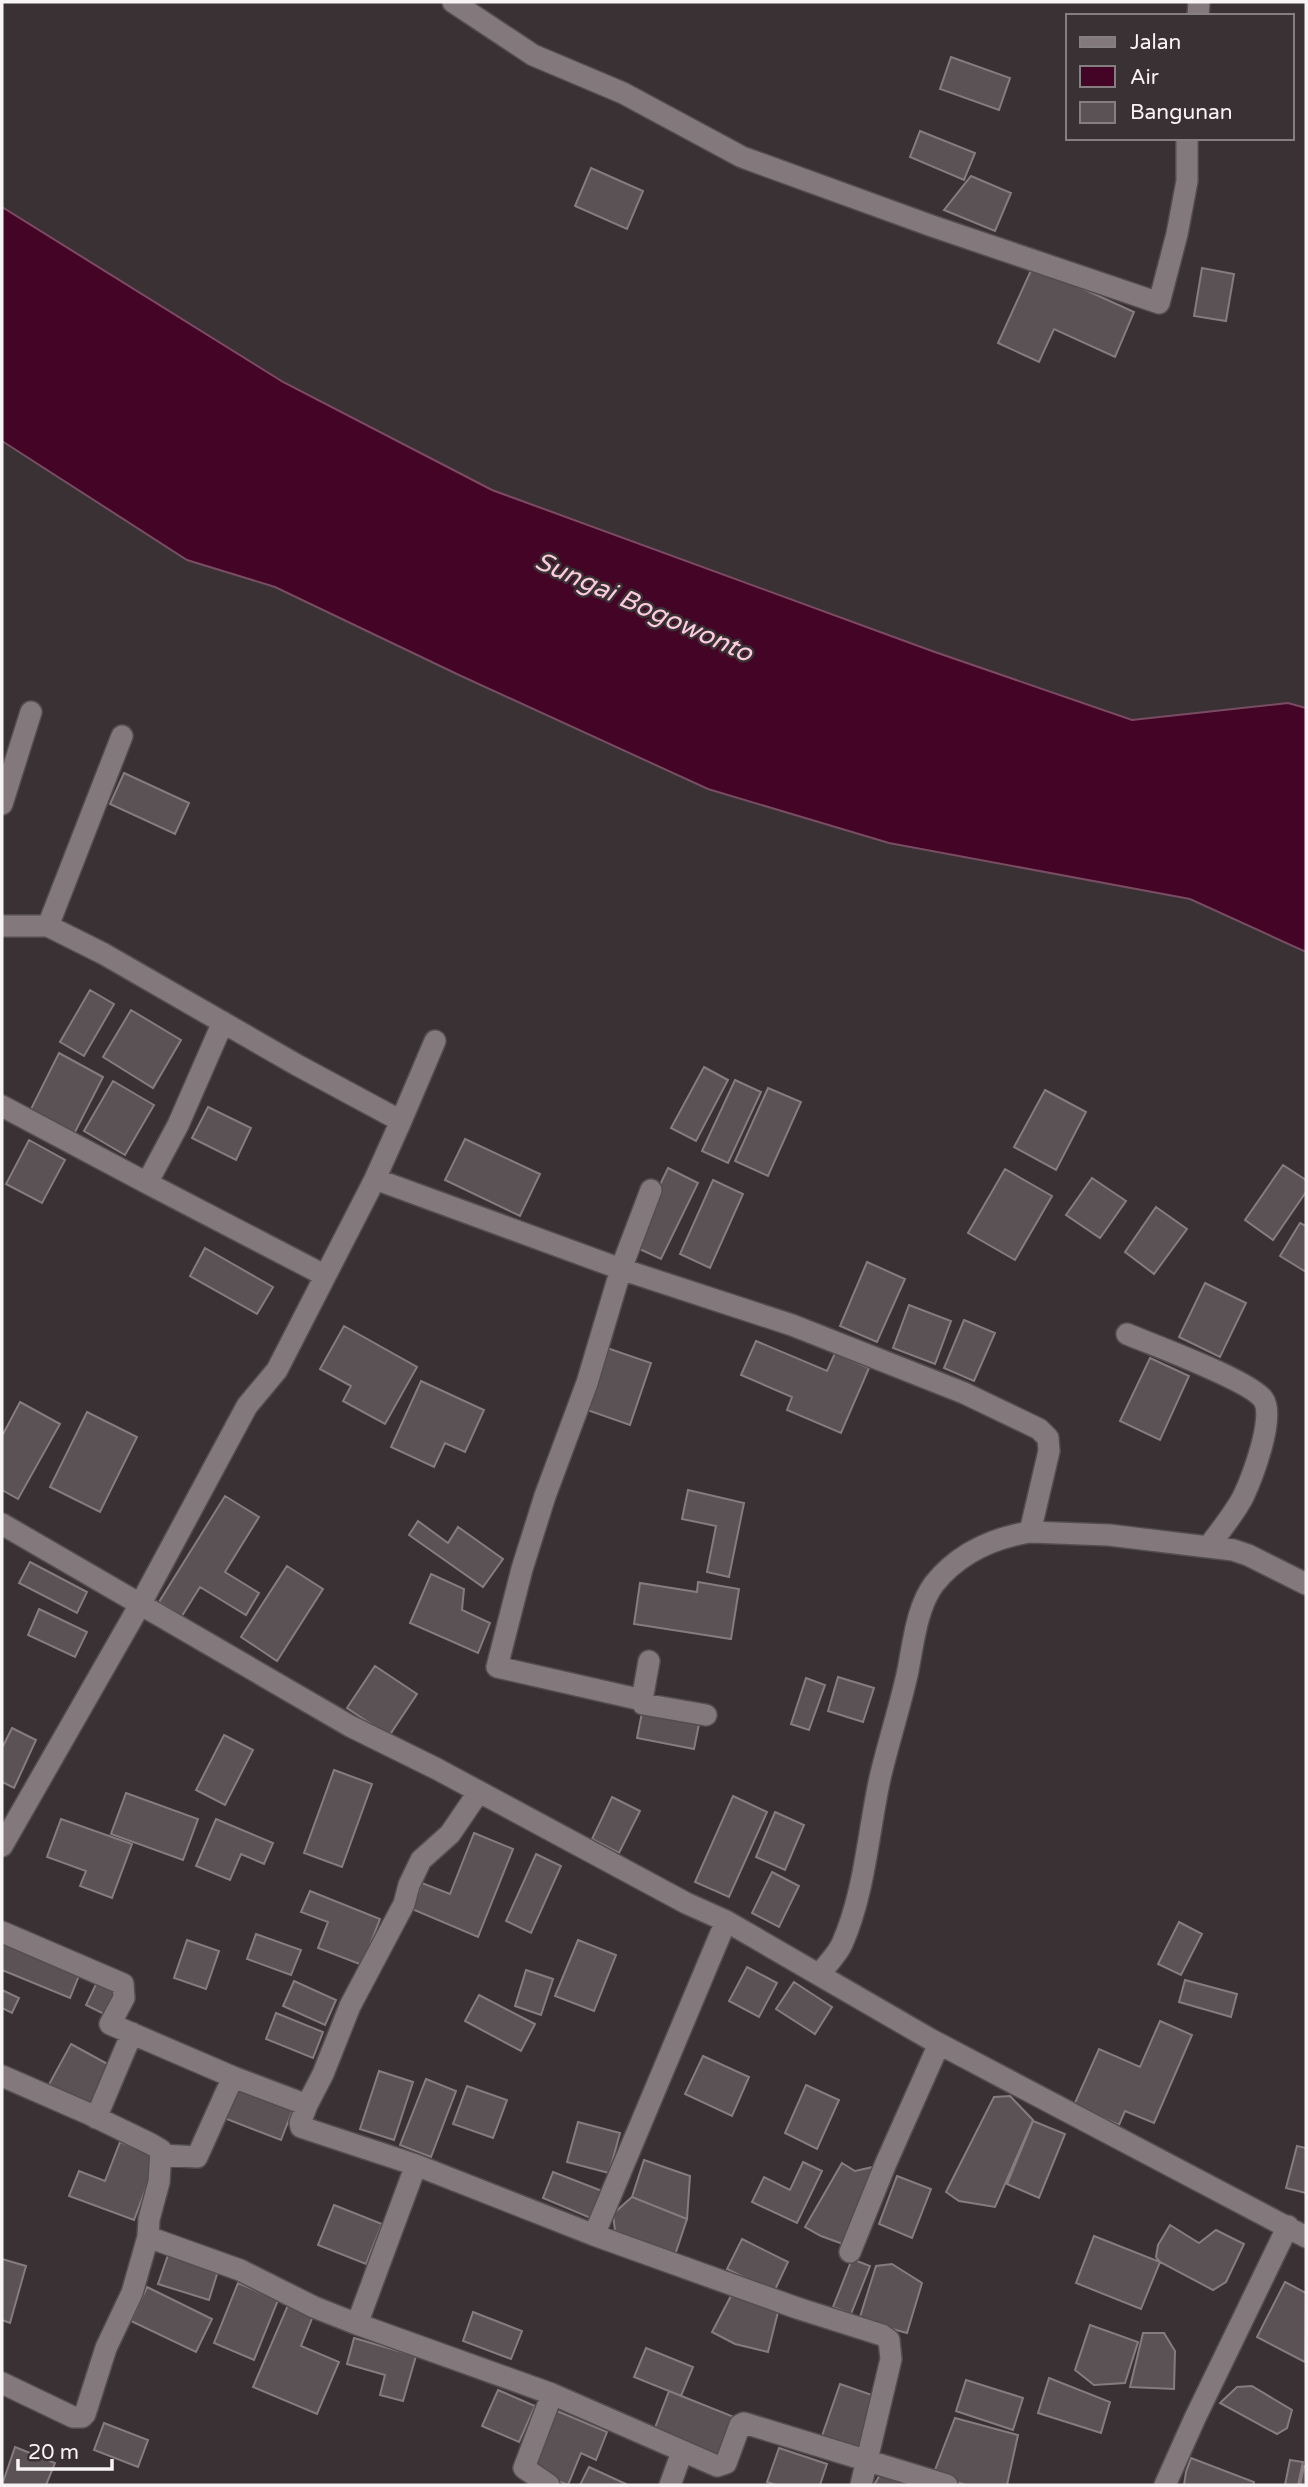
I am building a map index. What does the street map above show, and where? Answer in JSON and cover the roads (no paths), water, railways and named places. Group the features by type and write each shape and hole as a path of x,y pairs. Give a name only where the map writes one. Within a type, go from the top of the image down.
{"street":[{"path":"453,2 533,55 657,110 743,157 919,222 1158,303 1177,234 1187,181 1187,140"},
{"path":"2,804 31,712"},
{"path":"48,926 122,736"},
{"path":"2,926 48,926 104,954 297,1065 401,1121"},
{"path":"147,1183 178,1125 223,1022"},
{"path":"2,1846 141,1603 247,1406 277,1370 374,1179 435,1041"},
{"path":"2,1106 324,1275"},
{"path":"374,1179 621,1269 792,1325 964,1393 1039,1429 1048,1438 1049,1451 1030,1532"},
{"path":"642,1700 497,1667 522,1569 545,1496 587,1383 621,1269 650,1191"},
{"path":"1127,1334 1218,1373 1253,1390 1264,1400 1269,1413 1264,1438 1242,1499 1209,1546"},
{"path":"2,1524 350,1727 726,1922 939,2044 1297,2232 1195,2418 1166,2485"},
{"path":"820,1974 841,1947 853,1913 880,1777 896,1723 921,1614 933,1586 953,1565 983,1544 1007,1535 1030,1532 1109,1535 1209,1546 1248,1555 1306,1584"},
{"path":"649,1661 643,1704 706,1715"},
{"path":"478,1793 450,1834 421,1860 409,1885 404,1904 350,2006 300,2123 304,2130 416,2165 594,2235 797,2308 868,2330 889,2340 891,2359 861,2485"},
{"path":"594,2235 726,1922"},
{"path":"2,1932 123,1984 124,1998 110,2024 233,2077 307,2105"},
{"path":"96,2118 132,2033"},
{"path":"850,2252 939,2044"},
{"path":"2,2076 156,2147 161,2150 162,2155 148,2237 132,2293 106,2348 85,2414 82,2417 73,2417 2,2383"},
{"path":"162,2155 197,2157 233,2077"},
{"path":"357,2324 416,2165"},
{"path":"148,2237 240,2270 314,2307 357,2324 552,2394 682,2452 721,2466 726,2463 740,2425 744,2423 947,2485"},
{"path":"549,2485 524,2469 552,2394"},
{"path":"670,2485 682,2452"}],"water":[{"name":"Sungai Bogowonto","path":"2,207 283,382 492,490 932,651 1132,720 1288,703 1306,708 1306,952 1190,899 889,843 708,789 275,587 187,560 2,441"}]}
